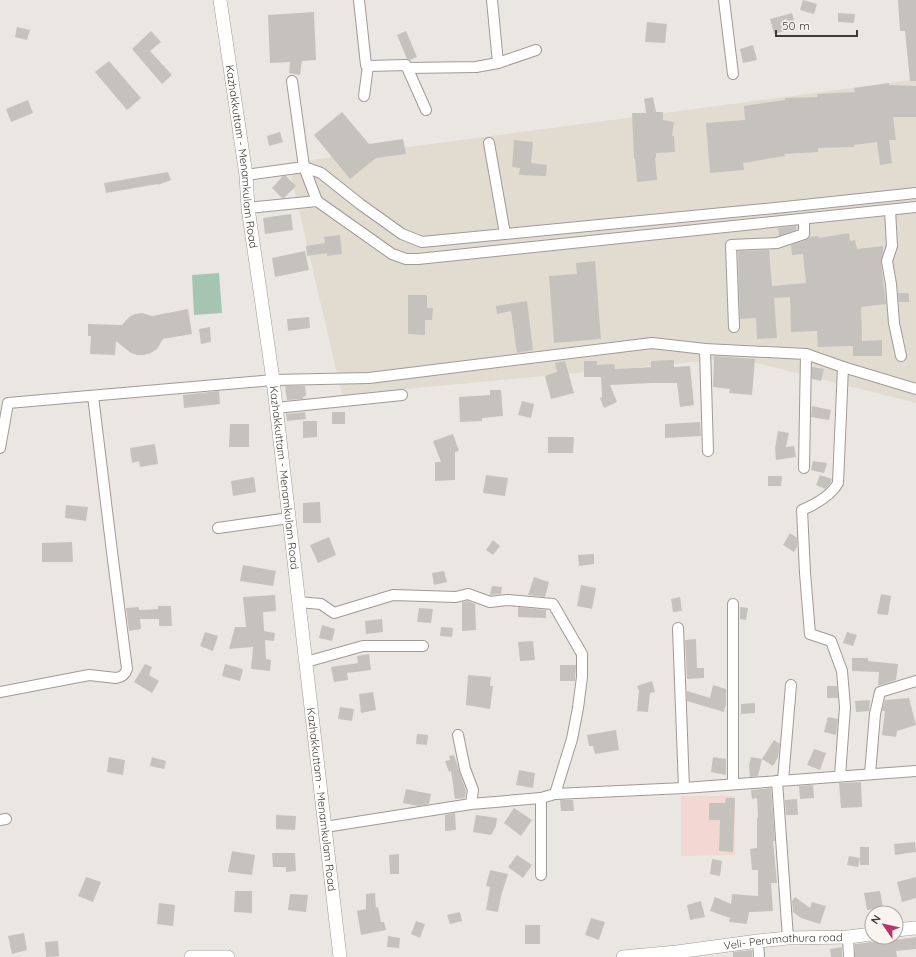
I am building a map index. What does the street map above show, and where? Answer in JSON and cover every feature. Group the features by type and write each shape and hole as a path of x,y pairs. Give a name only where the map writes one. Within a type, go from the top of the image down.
{"main road":[{"name":"Kazhakkuttam - Menamkulam Road","path":"220,0 246,176 248,208 273,380 340,957"},
{"path":"904,929 916,928"},
{"name":"Veli- Perumathura road","path":"623,957 678,952 788,938 848,937 864,935"},
{"path":"191,957 228,957"}],"street":[{"path":"358,0 365,62 368,66 364,96"},
{"path":"492,0 498,63"},
{"path":"724,0 733,74"},
{"path":"408,68 476,67 498,63 536,50"},
{"path":"368,66 403,64 408,68 426,110"},
{"path":"292,81 304,167 317,201 392,254 406,259 544,247 916,207"},
{"path":"489,143 505,234"},
{"path":"246,176 304,167 321,173 402,234 422,242 916,193"},
{"path":"248,208 317,201"},
{"path":"785,207 786,221"},
{"path":"890,210 892,246 887,261 891,284 894,323 901,356"},
{"path":"734,327 731,245 777,243 804,234 804,219"},
{"path":"541,230 544,247"},
{"path":"0,448 8,402 273,380 369,378 652,343 705,350 806,354 916,389"},
{"path":"705,350 708,451"},
{"path":"804,468 806,354"},
{"path":"840,776 845,707 842,671 831,641 810,634 802,510 830,494 838,483 843,367"},
{"path":"276,408 402,395"},
{"path":"0,692 89,675 116,678 125,674 127,669 93,396"},
{"path":"218,528 289,518"},
{"path":"299,602 321,604 334,613 393,595 456,597 468,594 490,602 507,600 553,604 582,654 582,677 578,708 572,739 556,794"},
{"path":"732,604 733,784"},
{"path":"678,628 684,788"},
{"path":"306,662 363,646 422,646"},
{"path":"870,774 875,714 880,692 916,681"},
{"path":"788,938 780,781 791,685"},
{"path":"458,735 465,769 473,790 471,804"},
{"path":"325,827 471,804 542,798 556,794 684,788 916,771"},
{"path":"541,875 542,798"},
{"path":"848,937 849,957"},
{"path":"758,941 759,957"}],"shaded area":[{"path":"916,0 916,403 736,358 342,395 288,163 912,80"},
{"path":"681,796 735,796 735,855 681,856"}],"green space":[{"path":"219,273 222,313 194,315 192,275"}],"building":[{"path":"803,0 817,4 814,14 800,10"},
{"path":"898,0 916,0 916,81 910,81 905,31 900,31"},
{"path":"314,12 316,60 302,61 300,75 289,73 290,62 270,63 268,15"},
{"path":"792,13 796,28 774,34 770,19"},
{"path":"838,13 855,14 854,23 838,22"},
{"path":"647,22 667,24 665,43 645,42"},
{"path":"17,27 30,30 27,40 15,37"},
{"path":"151,31 161,42 150,51 172,75 162,84 132,49"},
{"path":"406,31 417,57 410,60 407,59 397,35"},
{"path":"753,45 757,60 743,63 740,49"},
{"path":"109,61 141,98 127,110 95,72"},
{"path":"889,83 889,85 916,86 916,117 893,117 896,140 889,140 892,163 880,165 877,142 854,145 854,147 818,148 818,152 784,154 785,156 743,163 744,170 710,173 706,123 745,120 744,106 785,100 785,98 818,97 817,94 855,92 854,88"},
{"path":"653,97 656,112 663,112 663,120 674,122 672,136 674,136 675,152 656,153 657,180 637,182 634,159 632,113 646,113 644,99"},
{"path":"28,100 33,113 11,122 6,109"},
{"path":"342,112 369,144 403,139 406,154 376,158 350,179 314,135"},
{"path":"280,132 283,142 269,146 267,136"},
{"path":"514,140 533,142 531,163 547,165 546,176 519,175 520,168 512,167"},
{"path":"168,172 171,180 158,185 106,193 104,183"},
{"path":"283,176 286,176 296,186 284,198 282,198 272,188"},
{"path":"291,214 293,230 265,234 263,218"},
{"path":"796,226 796,230 779,236 778,228"},
{"path":"849,233 850,241 855,240 857,249 883,246 881,262 886,304 861,307 862,341 882,340 882,356 853,356 853,346 818,347 817,331 791,332 790,297 774,298 777,338 757,339 756,318 740,319 738,251 769,250 772,286 806,283 803,254 792,255 791,245 806,240 810,237 818,236 819,238"},
{"path":"340,235 342,254 327,256 327,253 307,256 306,246 325,243 324,237"},
{"path":"305,251 309,270 275,277 272,258"},
{"path":"595,261 601,339 554,343 549,276 577,274 576,263"},
{"path":"898,293 909,293 909,302 899,302"},
{"path":"408,295 427,295 427,308 433,308 432,320 425,320 425,335 408,334"},
{"path":"527,301 533,350 517,353 511,311 497,314 496,306"},
{"path":"188,309 192,334 163,339 157,349 151,353 137,355 131,353 116,341 115,355 90,354 91,336 88,336 88,324 122,325 129,317 135,314 142,313 152,316"},
{"path":"309,317 310,328 288,331 287,319"},
{"path":"210,327 211,342 201,344 199,329"},
{"path":"714,356 755,359 752,395 729,393 730,389 713,387"},
{"path":"674,360 674,367 690,366 694,405 680,407 677,383 652,383 610,385 617,402 604,408 600,398 602,397 601,377 584,377 584,361 597,361 597,365 614,364 615,369 651,367 651,361"},
{"path":"565,361 574,393 551,399 545,376 557,372 555,363"},
{"path":"812,367 824,369 821,381 812,379"},
{"path":"285,386 305,386 306,396 303,397 303,399 287,400"},
{"path":"490,390 501,390 503,416 482,418 482,421 460,422 459,397 490,395"},
{"path":"219,391 220,404 184,408 183,395"},
{"path":"522,401 534,404 531,418 518,415"},
{"path":"812,406 831,410 829,420 811,417"},
{"path":"305,412 306,419 287,421 286,414"},
{"path":"332,412 345,412 345,424 332,424"},
{"path":"303,421 317,421 317,437 303,438"},
{"path":"700,422 701,436 665,438 665,424"},
{"path":"230,424 249,424 249,447 229,447"},
{"path":"778,431 789,433 786,447 794,446 796,457 776,460 775,448"},
{"path":"453,434 459,451 455,452 455,480 435,481 435,462 441,462 433,441"},
{"path":"548,437 574,437 573,453 548,453"},
{"path":"155,444 158,464 140,467 139,461 132,463 130,448"},
{"path":"813,461 827,463 824,473 811,470"},
{"path":"486,475 508,478 505,496 483,493"},
{"path":"820,475 832,479 830,484 825,489 816,485"},
{"path":"768,476 782,476 781,486 768,486"},
{"path":"254,477 256,492 233,496 231,481"},
{"path":"320,502 321,523 303,523 303,503"},
{"path":"66,505 88,507 86,521 65,518"},
{"path":"790,533 797,538 797,547 794,552 783,545"},
{"path":"329,537 336,555 318,563 310,545"},
{"path":"493,540 500,546 493,555 486,550"},
{"path":"72,542 73,562 42,562 42,543"},
{"path":"594,554 594,564 579,566 578,555"},
{"path":"243,565 276,571 273,586 240,581"},
{"path":"444,571 447,582 434,585 432,573"},
{"path":"534,577 549,582 545,597 528,595"},
{"path":"581,585 596,588 592,609 577,606"},
{"path":"492,586 502,587 501,594 490,595"},
{"path":"881,594 891,596 888,615 877,614"},
{"path":"275,595 276,611 263,612 264,631 275,633 274,641 265,640 266,659 271,660 270,671 251,669 253,647 229,649 235,627 246,627 243,597"},
{"path":"680,597 682,611 673,612 671,599"},
{"path":"468,601 475,604 476,630 462,631 462,602"},
{"path":"158,606 171,606 172,626 159,626 159,619 140,619 141,629 129,631 126,608 139,607 139,610 158,609"},
{"path":"518,607 546,610 546,618 518,617"},
{"path":"740,607 748,608 746,620 740,619"},
{"path":"419,608 433,609 431,623 417,622"},
{"path":"382,619 383,632 366,634 365,621"},
{"path":"322,625 335,629 332,641 319,638"},
{"path":"441,627 453,628 452,637 440,636"},
{"path":"205,632 218,636 213,651 200,646"},
{"path":"847,632 857,635 853,646 843,643"},
{"path":"696,639 697,668 704,668 704,678 687,679 685,640"},
{"path":"533,641 535,660 520,661 518,642"},
{"path":"369,654 371,670 347,673 348,680 334,682 331,667 358,663 357,656"},
{"path":"852,658 868,658 868,661 898,664 896,680 878,685 879,672 852,671"},
{"path":"145,664 152,667 149,675 159,681 152,693 134,682"},
{"path":"225,664 243,669 240,681 222,676"},
{"path":"560,665 576,665 575,681 560,681"},
{"path":"468,675 491,677 490,686 493,686 490,709 466,705"},
{"path":"652,681 655,692 650,693 648,712 637,711 639,691 637,686"},
{"path":"713,685 726,689 726,704 724,712 687,701 687,691 710,698"},
{"path":"827,686 837,686 838,698 827,698"},
{"path":"373,692 376,710 361,713 359,694"},
{"path":"909,698 916,725 897,731 896,737 882,735 885,711 882,711 885,700"},
{"path":"870,700 869,711 856,712 855,701"},
{"path":"755,703 755,713 741,714 741,704"},
{"path":"340,707 354,709 352,721 338,719"},
{"path":"828,717 838,719 836,735 824,732"},
{"path":"616,730 619,750 595,754 593,746 589,746 587,735"},
{"path":"417,734 428,735 427,745 416,744"},
{"path":"774,740 780,744 778,757 773,766 762,759"},
{"path":"814,749 826,753 820,770 807,765"},
{"path":"454,755 466,791 465,798 455,799 451,771 449,772 445,761 450,760 449,756"},
{"path":"109,757 125,760 123,775 107,772"},
{"path":"152,757 166,761 164,769 150,766"},
{"path":"713,757 726,759 726,775 711,772"},
{"path":"751,757 762,759 758,776 750,777 749,766"},
{"path":"519,770 535,773 533,788 516,785"},
{"path":"861,782 862,807 841,808 839,783"},
{"path":"813,785 814,798 800,799 799,786"},
{"path":"771,788 775,841 773,841 777,883 771,883 773,911 749,912 747,924 729,922 730,918 710,911 715,897 731,904 732,894 758,896 758,870 752,870 750,849 757,848 757,798 752,799 751,790"},
{"path":"406,789 431,794 429,804 418,806 403,803"},
{"path":"726,798 735,798 733,852 719,851 720,820 709,820 709,803 725,803"},
{"path":"797,799 798,815 786,815 785,800"},
{"path":"560,800 573,800 574,811 561,811"},
{"path":"514,808 532,820 521,836 504,823"},
{"path":"455,813 456,830 445,831 445,815"},
{"path":"276,815 296,816 295,830 276,829"},
{"path":"476,815 497,818 496,826 491,835 473,832"},
{"path":"915,842 916,852 895,855 894,844"},
{"path":"860,847 869,847 869,865 860,865"},
{"path":"232,851 255,855 252,875 228,872"},
{"path":"272,853 295,853 296,871 286,872 286,867 273,867"},
{"path":"399,854 399,874 390,874 389,855"},
{"path":"517,855 532,865 523,878 508,867"},
{"path":"849,856 860,858 858,867 847,865"},
{"path":"712,859 722,861 720,876 710,874"},
{"path":"490,870 508,874 498,912 486,910 490,887 486,886"},
{"path":"86,877 101,882 93,902 78,896"},
{"path":"916,877 916,898 902,902 897,882"},
{"path":"235,891 252,891 252,913 234,912"},
{"path":"880,891 882,905 866,905 864,893"},
{"path":"375,893 376,908 378,907 381,922 384,922 386,930 361,935 357,911 366,909 366,894"},
{"path":"290,894 308,895 306,912 288,910"},
{"path":"795,897 810,908 812,902 826,906 820,924 801,918 793,912 792,901"},
{"path":"701,901 705,917 690,920 687,905"},
{"path":"159,903 175,905 173,926 157,924"},
{"path":"460,912 462,921 450,924 447,915"},
{"path":"591,918 605,922 599,940 585,935"},
{"path":"416,921 425,924 420,938 411,934"},
{"path":"525,925 540,925 540,944 525,944"},
{"path":"24,933 27,950 12,954 8,936"},
{"path":"388,936 400,938 399,948 387,947"},
{"path":"916,937 916,949 896,951 897,957 855,957 855,944 904,945 904,939"},
{"path":"58,941 59,956 46,957 45,942"},
{"path":"842,947 842,957 831,957 830,949"},
{"path":"752,950 752,957 733,957 733,952"}]}
